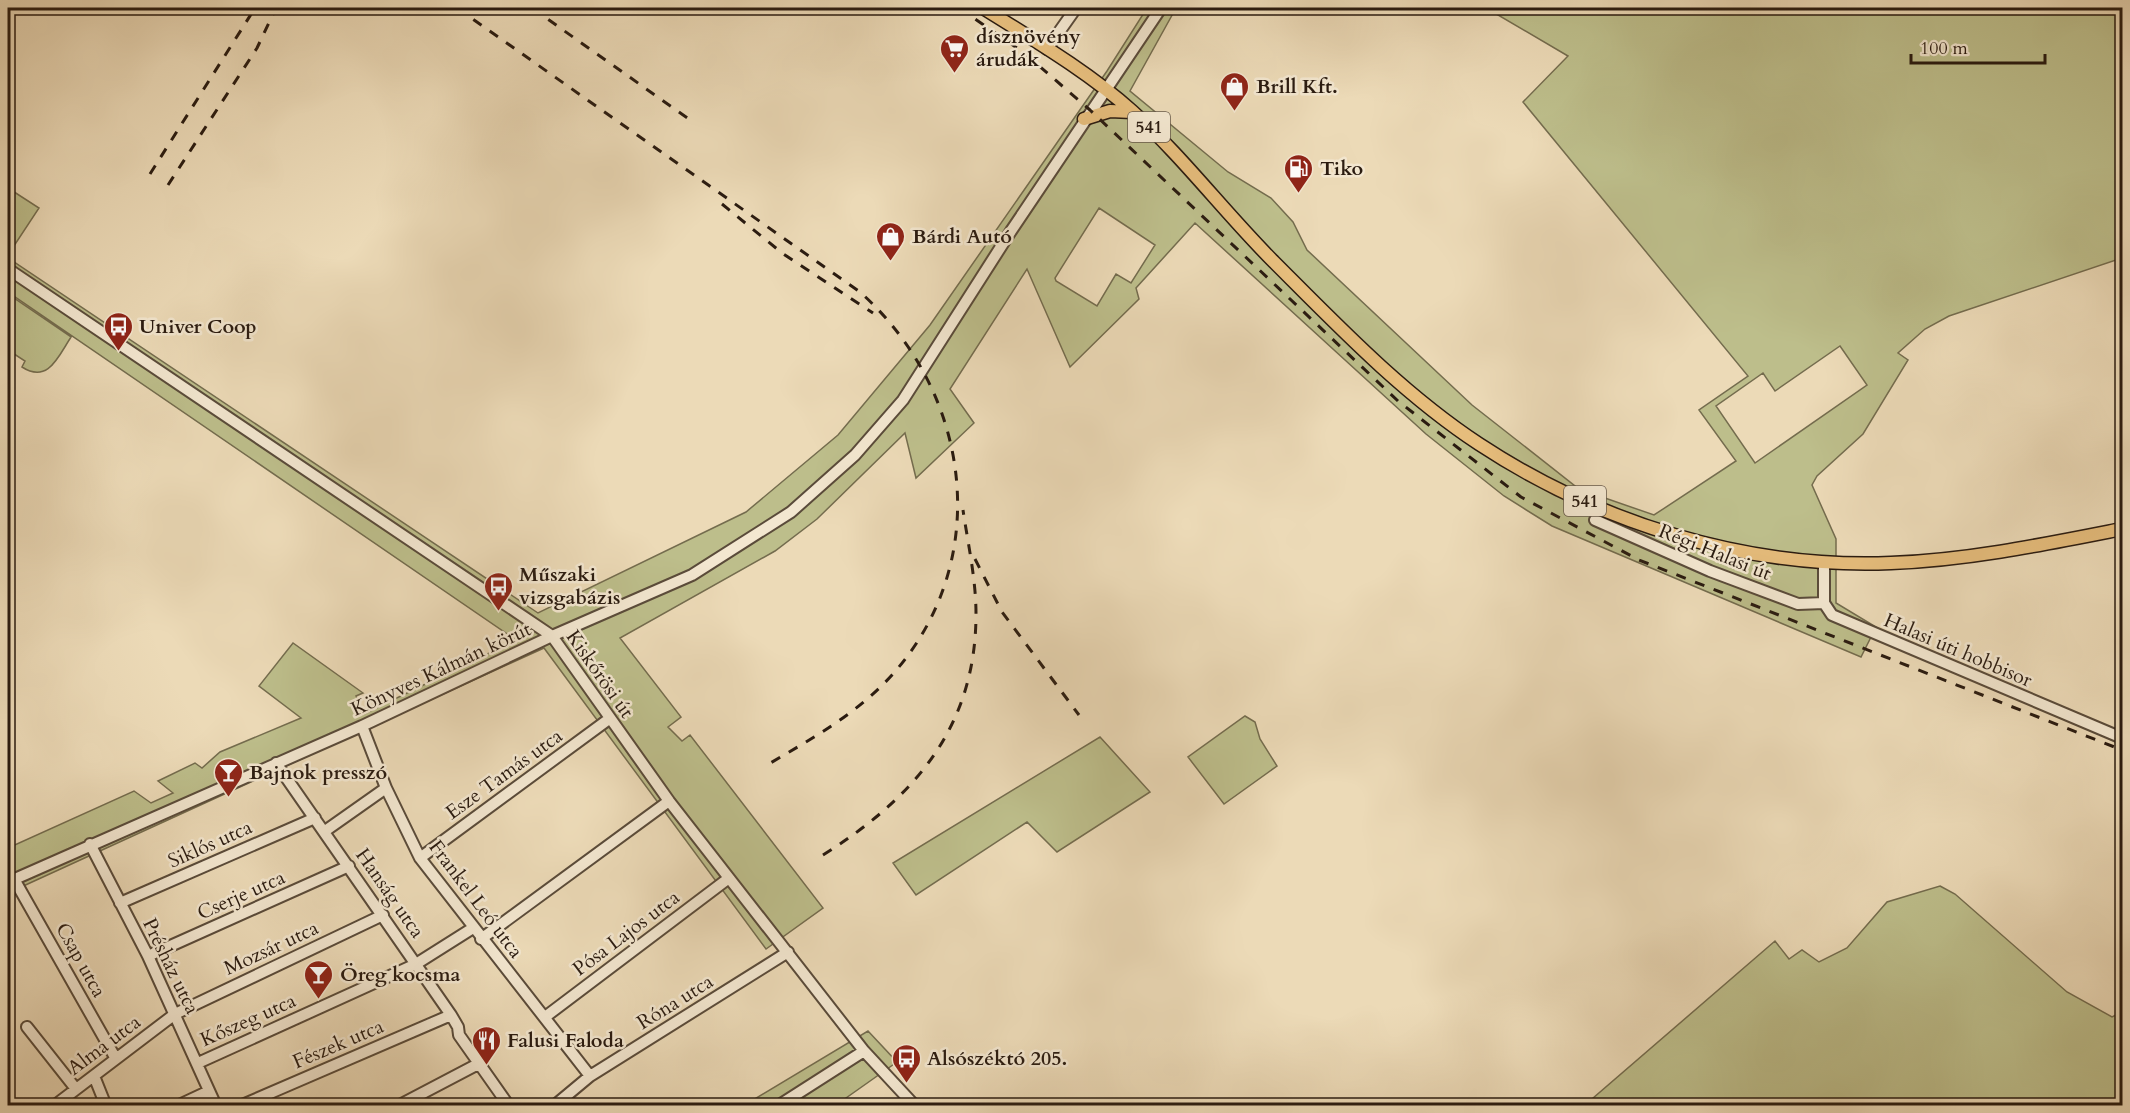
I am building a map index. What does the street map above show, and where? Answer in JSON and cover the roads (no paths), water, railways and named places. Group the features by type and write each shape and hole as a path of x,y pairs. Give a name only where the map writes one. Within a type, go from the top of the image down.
{"main road":[{"name":"541","path":"983,8 1105,88 1133,112 1272,260 1379,364 1477,443 1554,487 1646,526 1717,546 1769,557 1824,562 1890,563 1959,557 2009,551 2122,529"},
{"path":"1084,119 1110,111 1133,112"}],"street":[{"path":"1047,49 1076,8"},
{"name":"Könyves Kálmán körút","path":"11,881 90,844 362,726 552,636 692,575 791,512 855,455 903,400 1084,119 1161,8"},
{"name":"Kiskőrösi út","path":"8,269 552,636 669,801 864,1051 915,1106"},
{"name":"Régi Halasi út","path":"1594,520 1710,571 1798,604 1824,603"},
{"path":"1824,562 1824,603"},
{"name":"Halasi úti hobbisor","path":"1824,603 1832,615 1844,621 2122,738"},
{"name":"Esze Tamás utca","path":"420,858 609,719"},
{"name":"Frankel Leó utca","path":"362,726 386,788 420,858 590,1076"},
{"name":"Hanság utca","path":"276,763 451,1015 458,1027 459,1035 508,1106"},
{"path":"325,831 386,788"},
{"path":"481,939 669,801"},
{"name":"Siklós utca","path":"120,903 315,818"},
{"name":"Présház utca","path":"90,844 148,956 216,1106"},
{"name":"Cserje utca","path":"148,956 349,867"},
{"name":"Pósa Lajos utca","path":"545,1017 729,878"},
{"name":"Csap utca","path":"11,881 116,1059"},
{"name":"Mozsár utca","path":"175,1014 383,915"},
{"name":"Kőszeg utca","path":"198,1063 416,964 473,928"},
{"name":"Róna utca","path":"554,1106 590,1076 788,952"},
{"name":"Alma utca","path":"54,1106 175,1014"},
{"name":"Fészek utca","path":"240,1106 451,1015"},
{"path":"27,1027 76,1089"},
{"path":"777,1106 864,1051"},
{"path":"398,1106 480,1063"},
{"path":"94,1076 106,1106"},
{"path":"177,1106 209,1091"}],"railway":[{"path":"150,174 255,8"},
{"path":"168,185 257,48 276,8"},
{"path":"457,8 860,292 897,332 926,377 946,426 956,478 956,529 946,581 925,630 892,675 849,714 767,765"},
{"path":"532,8 693,122"},
{"path":"959,8 1023,52 1090,110 1398,401 1521,497 1639,560 2122,750"},
{"path":"722,204 782,253 873,313"},
{"path":"823,855 856,833 911,783 934,756 952,725 965,691 973,654 976,614 973,575 963,510"},
{"path":"975,559 1002,612 1079,715"}],"place":[{"name":"dísznövény árudák","path":"955,74"},
{"name":"Brill Kft.","path":"1235,112"},
{"name":"Tiko","path":"1299,194"},
{"name":"Bárdi Autó","path":"891,262"},
{"name":"Univer Coop","path":"118,352"},
{"name":"Műszaki vizsgabázis","path":"498,612"},
{"name":"Bajnok presszó","path":"228,798"},
{"name":"Öreg kocsma","path":"319,1000"},
{"name":"Falusi Faloda","path":"486,1066"},
{"name":"Alsószéktó 205.","path":"906,1084"}]}
